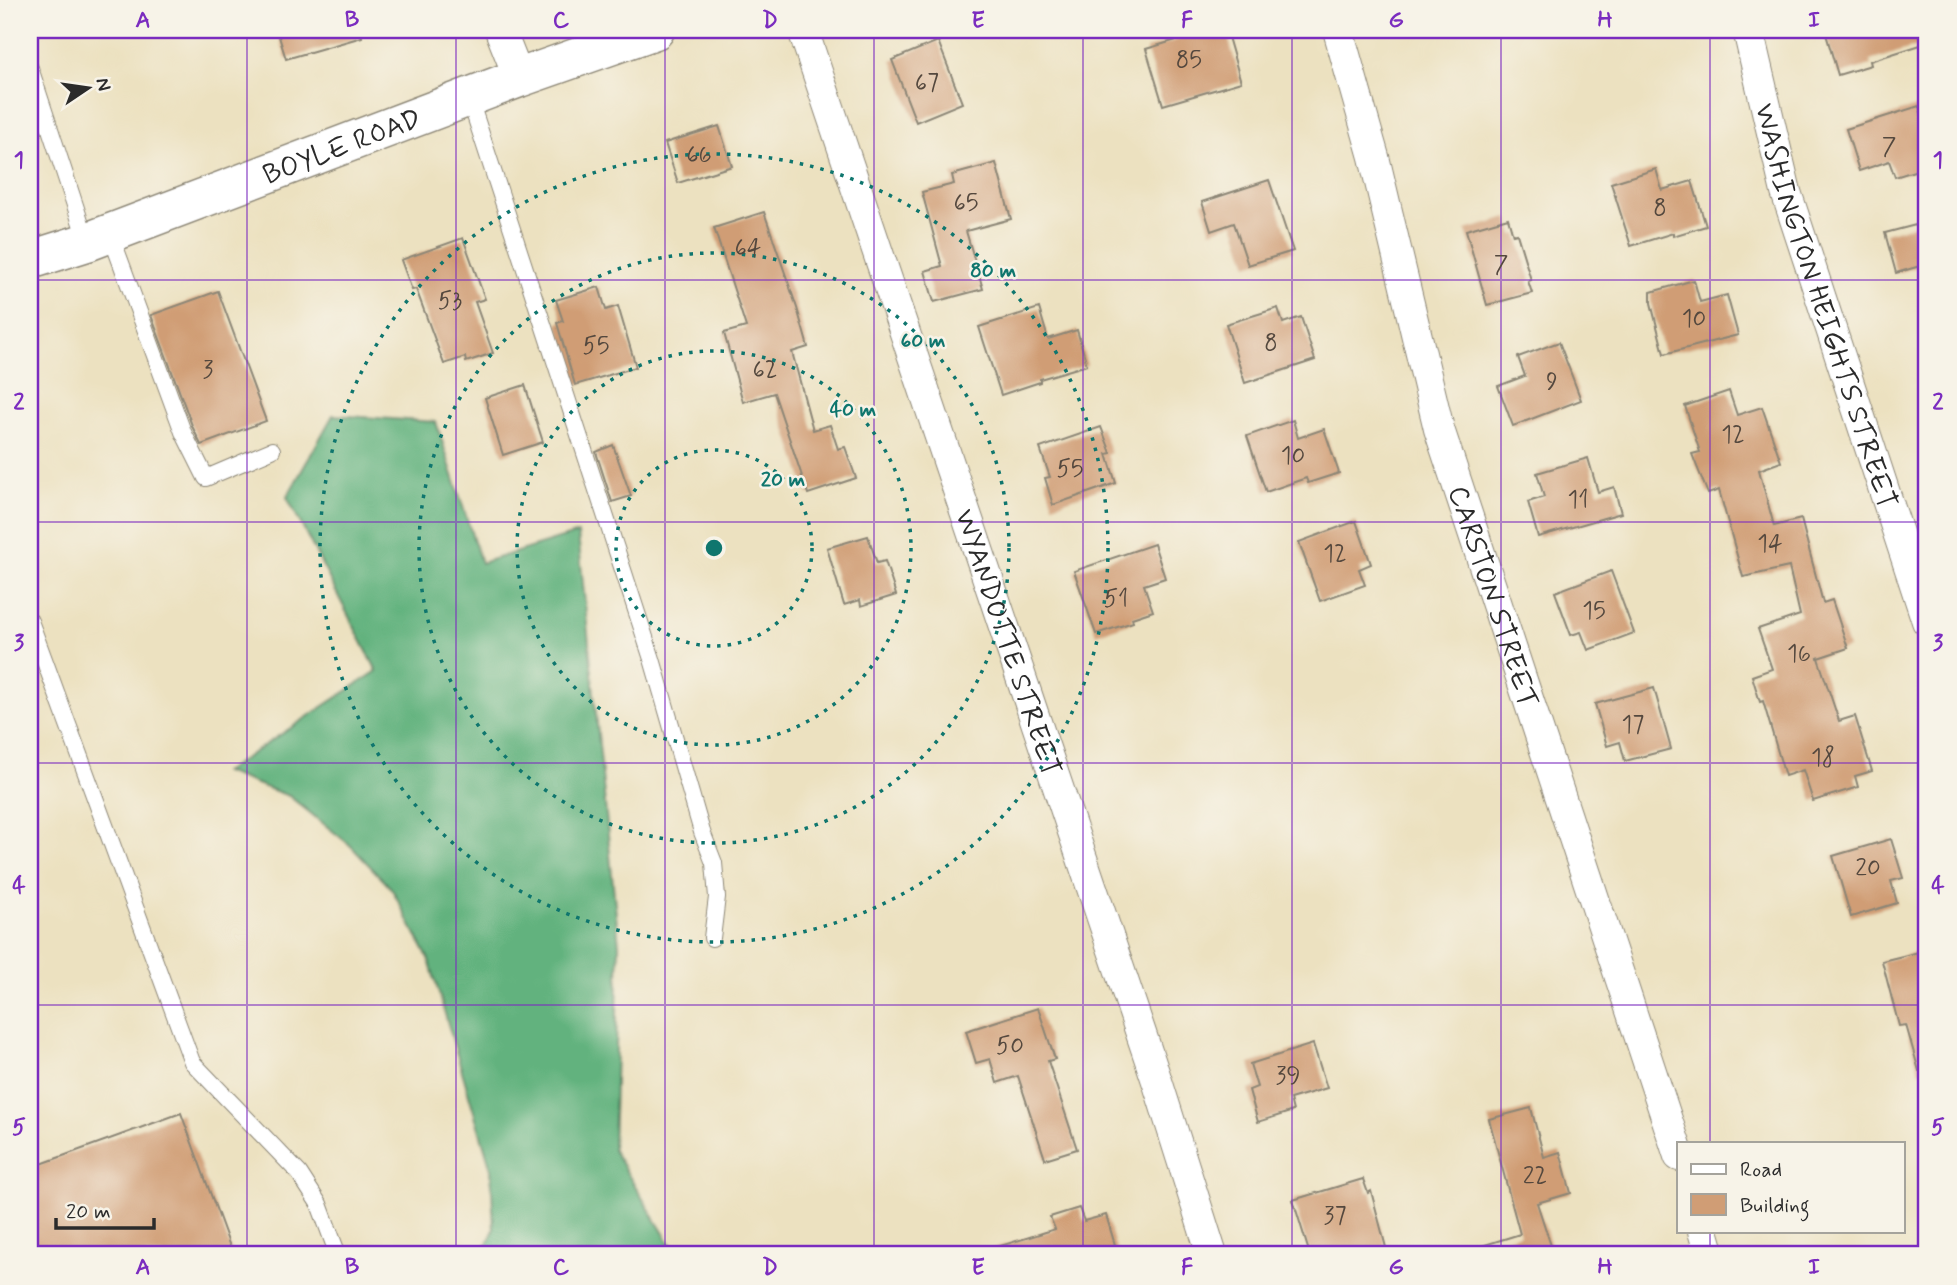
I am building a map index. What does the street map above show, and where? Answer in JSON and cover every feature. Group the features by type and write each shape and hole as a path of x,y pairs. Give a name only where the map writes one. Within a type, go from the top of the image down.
{"street":[{"path":"500,30 519,78"},
{"name":"BOYLE ROAD","path":"30,260 99,237 519,78 655,30"},
{"name":"WYANDOTTE STREET","path":"803,30 1158,1084 1212,1255"},
{"name":"CARSTON STREET","path":"1338,30 1374,157 1439,429 1677,1150"},
{"name":"WASHINGTON HEIGHTS STREET","path":"1748,30 1786,192 1927,621"},
{"path":"1703,1232 1710,1255"}],"lane":[{"path":"30,68 99,237 183,432 206,478 272,450"},
{"path":"469,97 652,659 702,832 714,863 717,897 712,938"},
{"path":"30,621 192,1062 299,1173 319,1204 338,1255"}],"green space":[{"path":"333,415 436,422 481,563 578,533 619,945 613,1150 677,1255 482,1255 494,1230 491,1169 429,960 392,889 350,845 289,796 224,772 377,671 287,497"}],"building":[{"path":"277,30 361,30 362,37 286,59"},
{"path":"1210,30 1226,30 1241,82 1163,105 1146,49"},
{"path":"1840,30 1927,30 1927,43 1870,61 1871,65 1838,75 1826,34"},
{"path":"938,41 962,103 916,122 892,60"},
{"path":"1919,106 1927,131 1927,167 1895,177 1889,161 1859,171 1846,129"},
{"path":"719,126 732,166 678,183 665,143"},
{"path":"996,163 1011,219 966,231 983,289 934,302 925,271 942,266 922,192 954,184 952,175"},
{"path":"1656,169 1662,190 1692,181 1706,226 1631,246 1611,183"},
{"path":"1269,180 1293,251 1248,265 1234,223 1211,231 1202,202"},
{"path":"764,212 808,347 792,352 813,430 830,425 838,449 845,447 856,478 808,494 774,393 743,402 724,333 746,327 714,228"},
{"path":"1508,218 1513,235 1517,234 1531,280 1528,281 1532,293 1487,305 1466,230"},
{"path":"1927,222 1927,264 1896,273 1885,233"},
{"path":"463,238 485,299 475,302 493,353 466,362 465,357 444,364 416,289 412,290 401,260"},
{"path":"1694,280 1700,302 1727,295 1738,335 1664,354 1651,303 1651,292"},
{"path":"599,287 606,310 618,306 636,367 575,385 557,323 563,321 556,300"},
{"path":"218,291 266,421 201,445 151,315"},
{"path":"1039,308 1048,339 1077,330 1087,365 1040,379 1040,382 1001,395 979,327"},
{"path":"1278,308 1283,323 1301,317 1315,360 1245,383 1226,324"},
{"path":"1559,342 1581,400 1513,426 1498,386 1525,376 1518,357"},
{"path":"525,385 543,442 503,455 485,398"},
{"path":"1729,391 1737,415 1762,407 1781,462 1759,470 1774,526 1801,519 1823,603 1832,600 1848,648 1818,658 1839,721 1855,716 1872,771 1855,776 1858,787 1813,801 1803,770 1785,776 1763,701 1760,702 1752,676 1772,669 1758,629 1800,615 1789,567 1743,577 1719,490 1708,494 1692,454 1700,452 1685,406"},
{"path":"1293,420 1298,438 1324,429 1339,473 1308,483 1306,478 1266,492 1247,436"},
{"path":"1101,427 1111,453 1107,454 1116,483 1053,505 1045,478 1050,477 1040,448"},
{"path":"613,445 631,496 612,502 596,452"},
{"path":"1588,458 1598,492 1614,487 1621,513 1538,537 1528,502 1544,497 1537,473"},
{"path":"1356,521 1371,564 1359,569 1365,585 1320,601 1299,542"},
{"path":"868,536 877,563 885,561 896,595 861,606 860,600 844,605 827,548"},
{"path":"1154,544 1165,578 1144,585 1153,611 1132,618 1133,622 1096,634 1074,571"},
{"path":"1611,571 1634,633 1588,650 1581,632 1571,635 1555,592"},
{"path":"1654,688 1671,749 1625,761 1620,742 1607,746 1595,704"},
{"path":"1891,839 1903,878 1891,881 1897,903 1851,917 1833,856"},
{"path":"1927,950 1927,1070 1919,1071 1906,1025 1899,1026 1882,961"},
{"path":"1038,1008 1055,1059 1048,1061 1077,1149 1045,1159 1018,1076 997,1083 990,1059 976,1063 966,1031"},
{"path":"1313,1044 1327,1088 1290,1099 1293,1111 1258,1122 1249,1090 1257,1087 1250,1064"},
{"path":"1531,1108 1544,1157 1560,1152 1571,1193 1537,1203 1554,1255 1473,1255 1472,1249 1520,1234 1489,1119"},
{"path":"181,1113 233,1255 30,1255 30,1168"},
{"path":"1363,1179 1368,1193 1371,1191 1388,1255 1310,1255 1293,1200"},
{"path":"1079,1208 1084,1221 1106,1215 1118,1255 992,1255 991,1249 1055,1229 1050,1217"}]}
